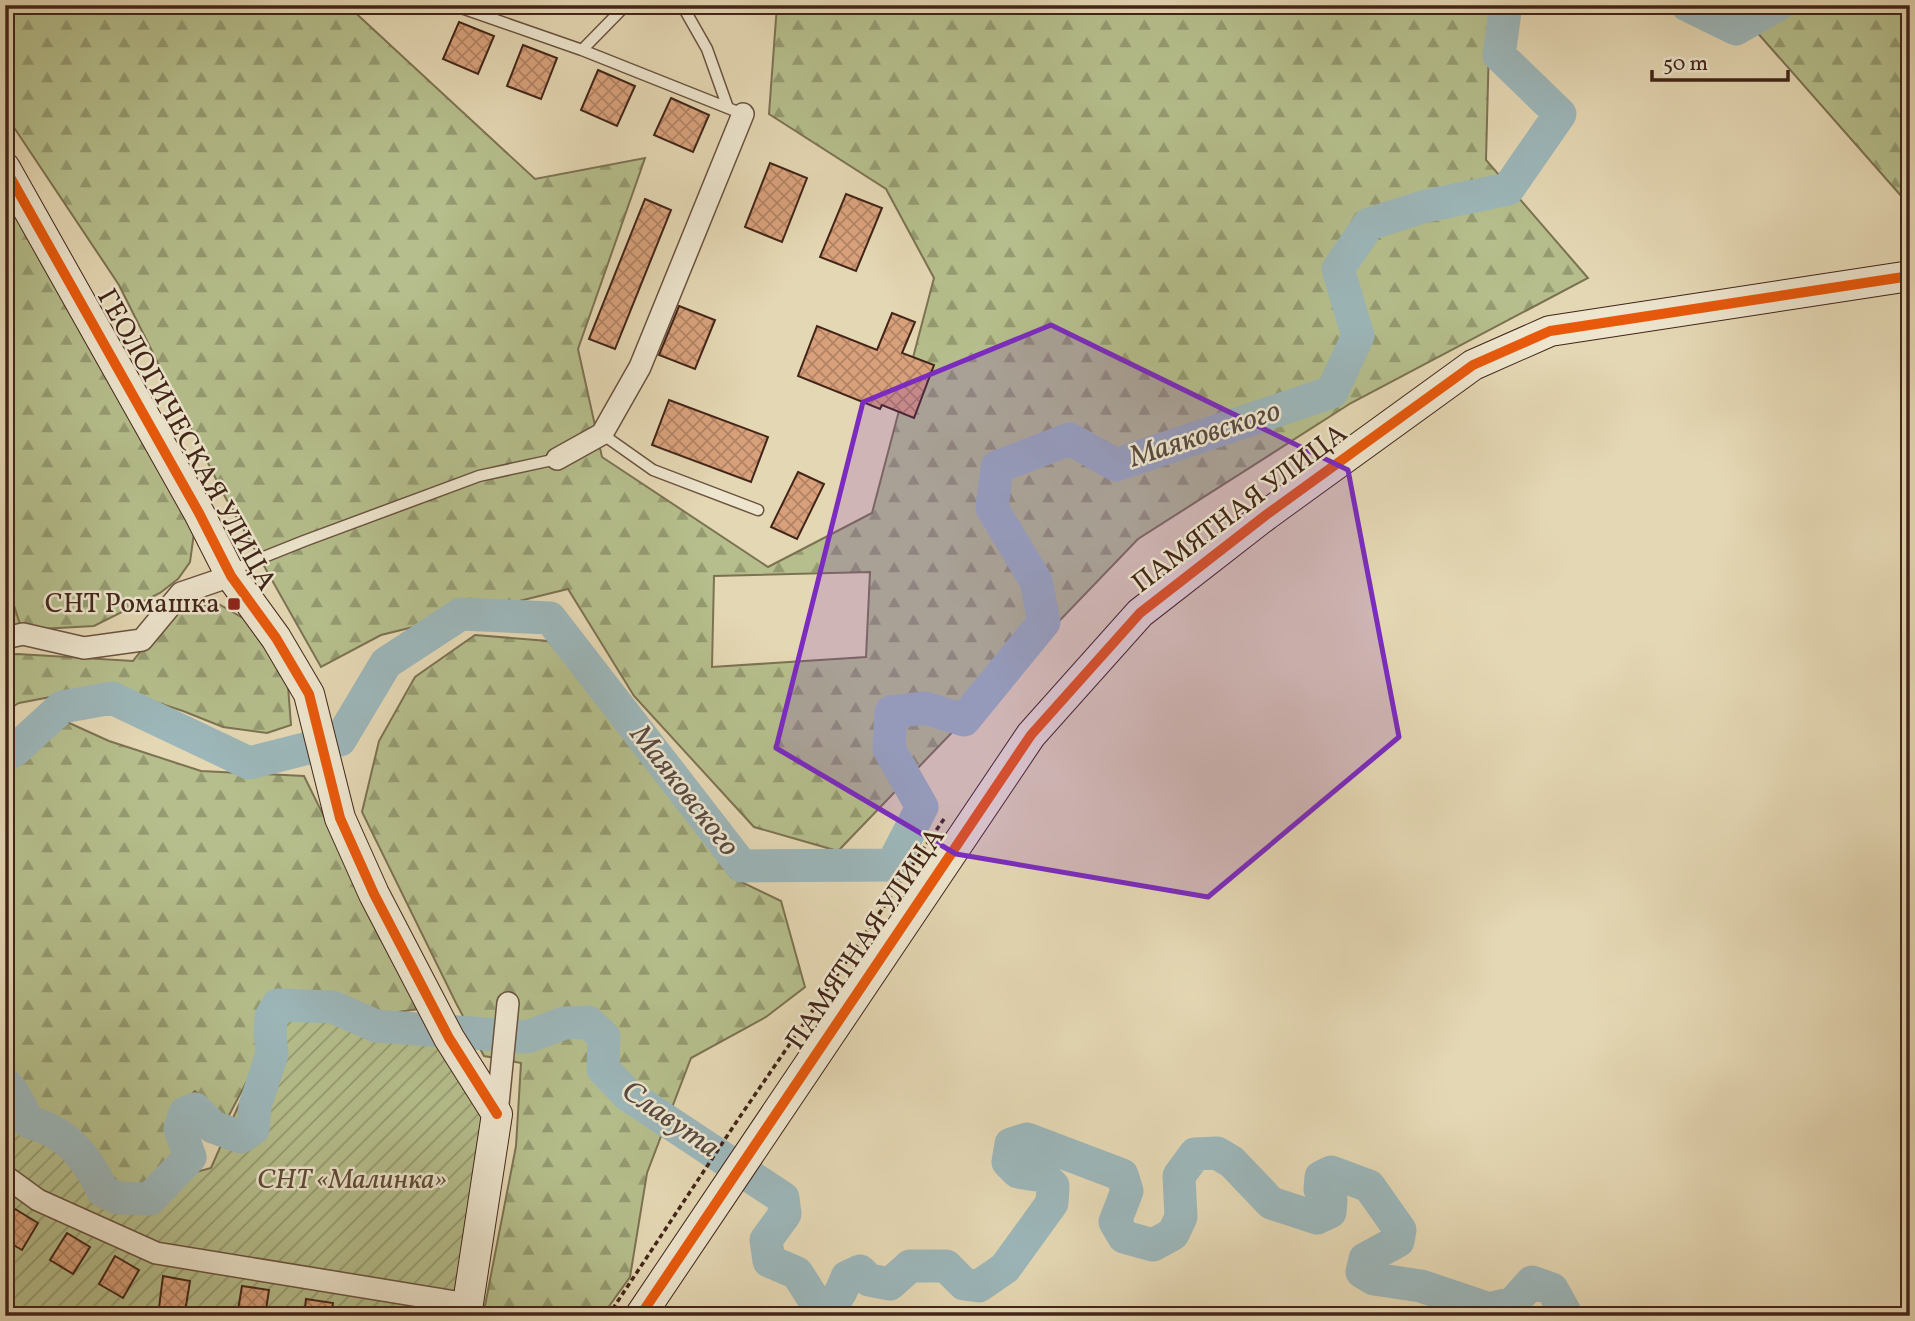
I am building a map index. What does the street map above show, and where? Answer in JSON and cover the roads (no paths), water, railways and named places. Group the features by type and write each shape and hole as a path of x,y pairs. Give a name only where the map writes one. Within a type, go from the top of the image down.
{"street":[{"path":"557,459 602,434 640,367 736,111"},
{"name":"ГЕОЛОГИЧЕСКАЯ УЛИЦА","path":"5,168 199,513 229,574 276,638 309,694 340,817 374,894 449,1038 497,1114"},
{"name":"ПАМЯТНАЯ УЛИЦА","path":"640,1316 1031,735 1140,613 1266,515 1473,365 1550,331 1910,276"},
{"path":"11,633 85,648 142,640 181,593 229,574"},
{"path":"5,1176 38,1200 156,1253 467,1310 497,1114 508,1003"}],"lane":[{"path":"453,5 582,50 736,111"},
{"path":"582,50 626,5"},
{"path":"682,5 736,111"},
{"path":"602,434 653,470 758,510"},
{"path":"229,574 304,541 480,477 557,459"}],"waterway":[{"name":"Маяковского","path":"5,755 15,750 62,707 112,698 249,763 340,740 386,663 461,614 550,618 742,866 892,865 922,807 889,749 891,712 925,708 964,720 1044,622 1036,581 992,508 997,467 1070,439 1116,465 1332,392 1358,336 1338,269 1369,224 1426,206 1508,189 1560,114 1499,55 1506,5"},
{"name":"Маяковского","path":"1687,5 1736,29 1778,5"},
{"name":"Славута","path":"5,1083 29,1122 54,1132 74,1147 90,1167 103,1191 118,1198 150,1199 190,1157 180,1129 185,1113 195,1109 213,1127 241,1137 253,1129 255,1106 272,1054 271,1017 278,1005 333,1007 376,1026 527,1037 564,1023 588,1022 604,1037 603,1069 628,1095 783,1198 785,1214 766,1240 769,1261 797,1273 816,1303 833,1301 840,1294 847,1277 860,1271 869,1280 890,1284 910,1266 946,1266 964,1284 979,1286 1005,1268 1052,1203 1053,1186 1043,1176 1018,1172 1008,1162 1011,1144 1027,1139 1122,1175 1127,1191 1115,1222 1124,1237 1153,1245 1173,1234 1181,1217 1179,1176 1195,1154 1217,1153 1232,1162 1271,1203 1317,1218 1330,1212 1331,1201 1320,1189 1321,1177 1331,1172 1369,1186 1400,1230 1398,1241 1365,1259 1362,1272 1374,1279 1421,1286 1489,1309 1513,1303 1532,1282 1552,1289 1567,1316"}],"place":[{"name":"СНТ Ромашка","path":"234,604"}],"park label":[{"name":"СНТ «Малинка»","path":"352,1180"}]}
